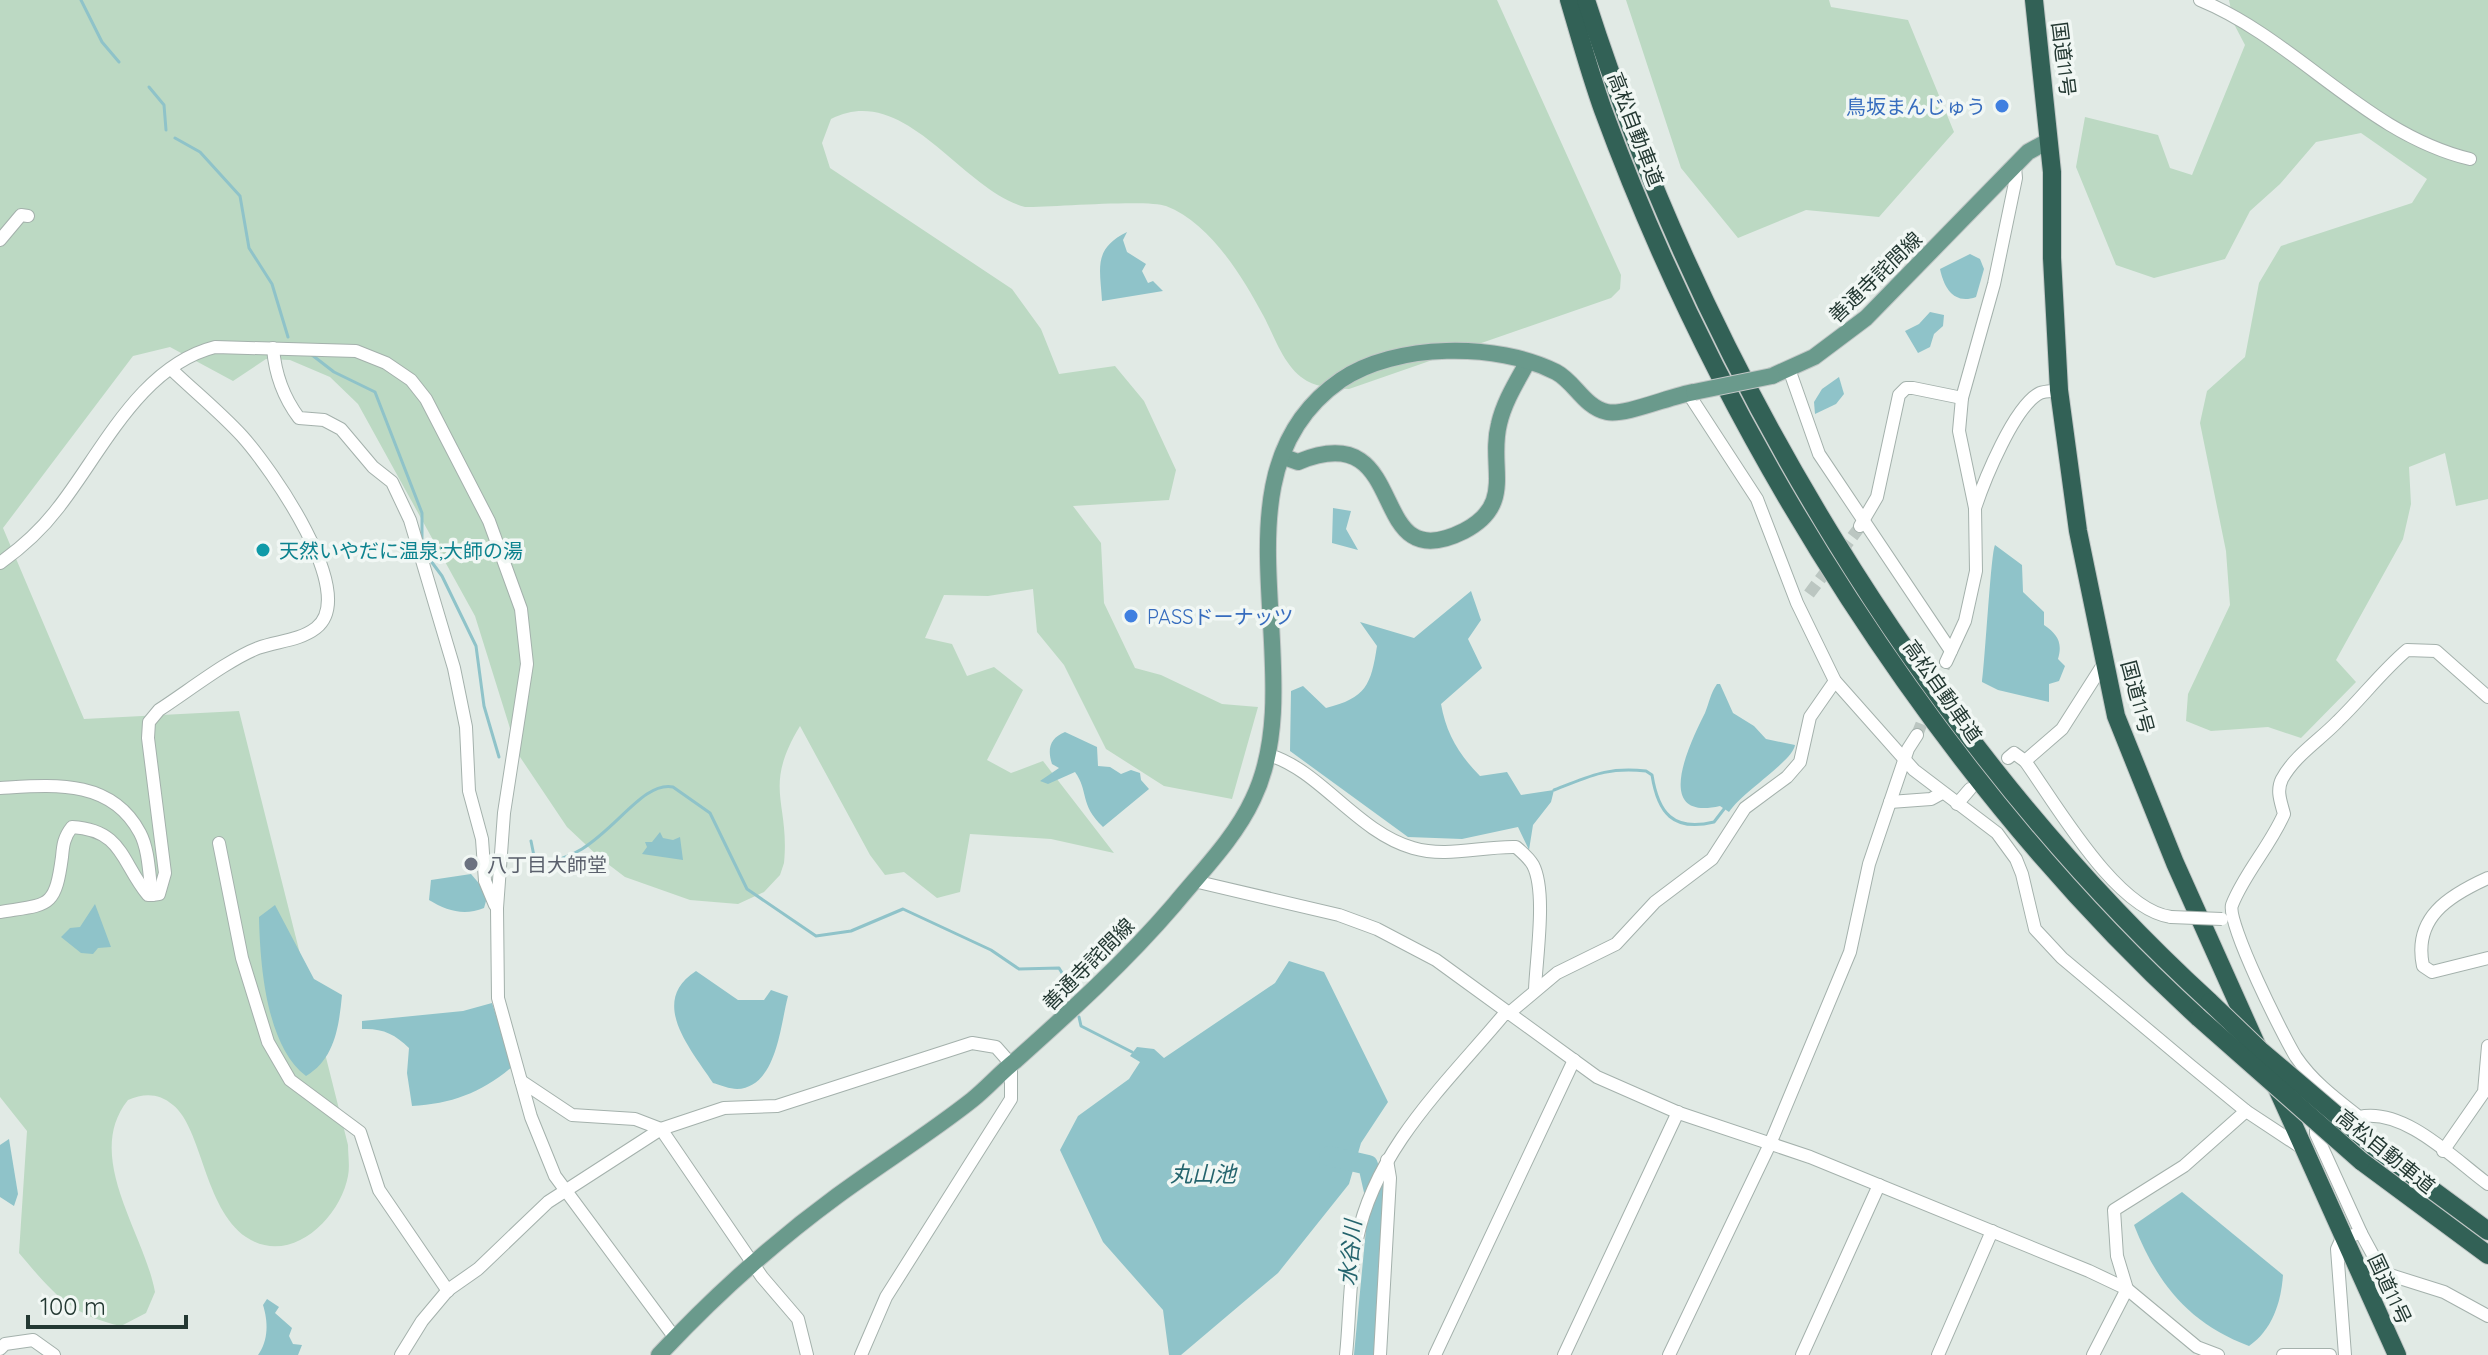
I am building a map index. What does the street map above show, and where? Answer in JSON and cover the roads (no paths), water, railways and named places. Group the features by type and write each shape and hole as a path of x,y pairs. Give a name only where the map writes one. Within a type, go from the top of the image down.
{"highway":[{"name":"高松自動車道","path":"1569,0 1603,109 1661,252 1743,414 1848,594 1938,724 2065,885 2131,956 2205,1010 2488,1255"},
{"name":"高松自動車道","path":"1586,0 1621,109 1680,250 1751,396 1833,533 1900,637 2016,794 2079,872 2205,1010"},
{"name":"国道11号","path":"2034,0 2052,172 2052,258 2059,390 2078,531 2116,716 2175,863 2397,1355"},
{"name":"高松自動車道","path":"2367,1153 2488,1231"}],"main road":[{"name":"善通寺詫間線","path":"659,1355 754,1262 835,1197 974,1099 1086,999 1194,881 1244,816 1269,755 1275,717 1268,528 1270,502 1284,457 1301,419 1315,401 1347,376 1390,357 1446,350 1527,363 1558,373 1587,402 1610,413 1630,412 1663,397 1772,376 1814,357 1866,318 2028,152 2048,141"},
{"path":"1284,457 1298,462 1325,451 1353,454 1371,467 1398,522 1414,536 1430,540 1463,531 1492,506 1500,485 1495,448 1498,425 1508,396 1527,363"}],"street":[{"path":"2200,0 2295,55 2386,124 2442,153 2470,159"},
{"path":"1789,369 1819,454 1948,657 1965,621 1976,571 1975,508 1959,431 1962,398 1996,273 2016,178 2015,167"},
{"path":"0,240 13,220 21,215 28,216"},
{"path":"0,563 58,509 108,435 171,369 194,352 215,347 356,351 386,363 411,380 442,428 508,566 521,609 527,664 504,813 497,908 498,998 545,1155 565,1193 675,1338"},
{"path":"273,348 275,367 299,418 324,420 341,429 373,467 392,482 410,520 454,668 466,727 469,791 482,839 485,881 497,908"},
{"path":"0,912 37,906 52,898 58,889 65,837 72,827 94,828 108,836 148,895 159,894 165,873 148,738 149,722 159,710 256,649 293,640 317,627 329,609 328,582 312,542 273,479 243,437 171,369"},
{"path":"1861,524 1877,497 1899,395 1906,388 1913,388 1962,398"},
{"path":"1975,508 1992,461 2024,408 2040,393 2059,390"},
{"path":"1691,393 1757,499 1797,603 1835,681 1904,760 1942,793 1997,833 2016,859 2035,929 2048,945 2246,1111 2304,1150"},
{"path":"1797,603 1809,594"},
{"path":"2488,697 2436,651 2407,650 2382,671 2346,714 2304,752 2283,778 2278,790 2284,814 2226,919 2296,1057 2322,1087 2359,1117 2386,1116 2403,1122 2488,1184"},
{"path":"2025,761 2062,729 2106,660"},
{"path":"1346,1355 1357,1240 1372,1191 1398,1141 1507,1013 1557,973 1616,944 1655,902 1712,859 1745,808 1787,777 1800,762 1810,717 1835,681"},
{"path":"1669,1355 1770,1144 1850,952 1869,864 1904,760 1917,735"},
{"path":"2008,758 2014,753 2025,761 2123,890 2148,909 2171,917 2226,919"},
{"path":"1269,755 1289,761 1361,820 1413,848 1454,853 1516,847 1533,864 1537,878 1541,933 1535,990"},
{"path":"0,788 79,786 104,795 140,833 152,895"},
{"path":"1957,804 1970,789"},
{"path":"1890,802 1931,799 1942,793"},
{"path":"219,843 242,958 268,1042 290,1080 360,1132 379,1190 448,1291"},
{"path":"2488,878 2471,886 2432,916 2422,931 2419,947 2423,966 2432,972 2488,958"},
{"path":"1194,881 1339,915 1377,929 1436,960 1597,1077 1678,1112 1879,1185 2127,1289 2198,1351 2218,1355"},
{"path":"401,1355 448,1291 478,1269 548,1202 661,1129 724,1108 777,1106 972,1043 996,1047 1011,1064 1011,1099 886,1297 861,1355"},
{"path":"2443,1151 2484,1092 2488,1046"},
{"path":"1435,1355 1574,1060"},
{"path":"521,1081 572,1115 635,1119 661,1129 798,1319 807,1355"},
{"path":"2322,1087 2316,1134 2380,1268 2387,1274 2444,1292 2488,1316"},
{"path":"2093,1355 2127,1289 2117,1256 2114,1210 2184,1166 2246,1111"},
{"path":"1564,1355 1678,1112"},
{"path":"1380,1355 1390,1178 1387,1160"},
{"path":"1802,1355 1879,1185"},
{"path":"1938,1355 1992,1231"},
{"path":"2345,1355 2337,1249 2342,1238 2361,1233"},
{"path":"0,1349 5,1344 33,1340 54,1355"},
{"path":"2283,1355 2330,1355"}],"water":[{"path":"1127,232 1123,240 1127,252 1146,264 1142,271 1148,283 1153,281 1163,291 1102,301 1101,260 1108,245"},
{"path":"1970,254 1980,259 1984,269 1976,297 1962,299 1947,288 1940,269"},
{"path":"1930,312 1944,315 1943,326 1934,334 1930,347 1918,353 1905,331 1919,324"},
{"path":"1839,377 1844,394 1836,404 1815,414 1814,402 1822,389"},
{"path":"1333,508 1351,511 1346,529 1358,550 1332,543"},
{"path":"1995,545 2022,565 2023,592 2044,612 2044,625 2059,643 2058,659 2065,666 2059,681 2049,684 2049,702 1998,690 1982,682"},
{"path":"1471,591 1481,620 1468,639 1482,668 1441,704 1443,715 1454,743 1480,776 1507,772 1521,795 1554,790 1551,802 1533,825 1529,850 1518,827 1462,839 1408,837 1290,751 1291,691 1303,686 1326,708 1350,700 1369,680 1377,646 1360,622 1414,638"},
{"path":"1717,684 1720,684 1733,713 1754,726 1766,739 1795,745 1786,759 1729,812 1720,806 1699,808 1686,802 1681,790 1686,758"},
{"path":"1065,732 1097,747 1098,766 1110,767 1121,774 1131,770 1140,773 1141,780 1149,789 1103,827 1090,811 1075,772 1048,784 1040,781 1059,768 1052,764 1050,749 1056,737"},
{"path":"660,832 663,838 673,840 680,837 683,860 642,854 647,847 645,842 652,842"},
{"path":"471,874 488,894 484,908 470,912 456,911 429,900 431,880"},
{"path":"95,904 111,947 98,948 93,954 81,953 61,937 70,928 80,927"},
{"path":"275,905 314,979 342,995 334,1041 323,1061 306,1076 282,1045 268,1003 259,917"},
{"name":"丸山池","path":"1289,961 1324,972 1388,1102 1361,1143 1349,1184 1278,1273 1181,1355 1169,1355 1163,1310 1103,1242 1060,1150 1078,1116 1129,1079 1140,1062 1130,1056 1137,1047 1154,1049 1164,1058 1275,983"},
{"path":"696,971 738,1000 764,1000 771,990 788,996 769,1067 750,1086 734,1089 713,1083 685,1041 674,1011 675,997 682,983"},
{"path":"492,1003 513,1066 478,1090 440,1103 412,1106 407,1073 409,1048 388,1033 362,1029 362,1021 463,1011"},
{"path":"9,1139 18,1194 14,1206 0,1197 0,1145"},
{"path":"2182,1192 2283,1275 2274,1315 2264,1332 2249,1346 2209,1326 2177,1299 2143,1246 2134,1225"},
{"path":"267,1299 279,1307 275,1313 292,1328 289,1336 293,1344 302,1345 298,1355 258,1355 266,1337 263,1305"}],"waterway":[{"path":"81,0 102,42 119,62"},
{"path":"149,87 164,105 166,130"},
{"path":"175,138 200,152 240,196 249,248 272,284 288,337"},
{"path":"312,355 334,372 375,392 422,513 422,542"},
{"path":"425,553 442,576 476,646 484,706 499,757"},
{"path":"1554,790 1609,772 1646,771 1652,775 1663,809 1678,822 1714,822 1724,809"},
{"path":"531,841 535,861 558,860 597,839 644,796 658,788 673,787 710,813 747,889 816,936 851,931 903,909 991,950 1019,969 1059,968 1076,996"},
{"path":"1079,1017 1081,1026 1132,1052"},
{"name":"水谷川","path":"1329,1156 1368,1165 1378,1209 1364,1355"}],"tunnel":[{"path":"1809,594 1859,528"},
{"path":"1917,735 1946,662"}],"place":[{"name":"鳥坂まんじゅう","path":"2002,106"},
{"name":"天然いやだに温泉;大師の湯","path":"263,550"},
{"name":"PASSドーナッツ","path":"1131,616"},
{"name":"八丁目大師堂","path":"471,864"}]}
